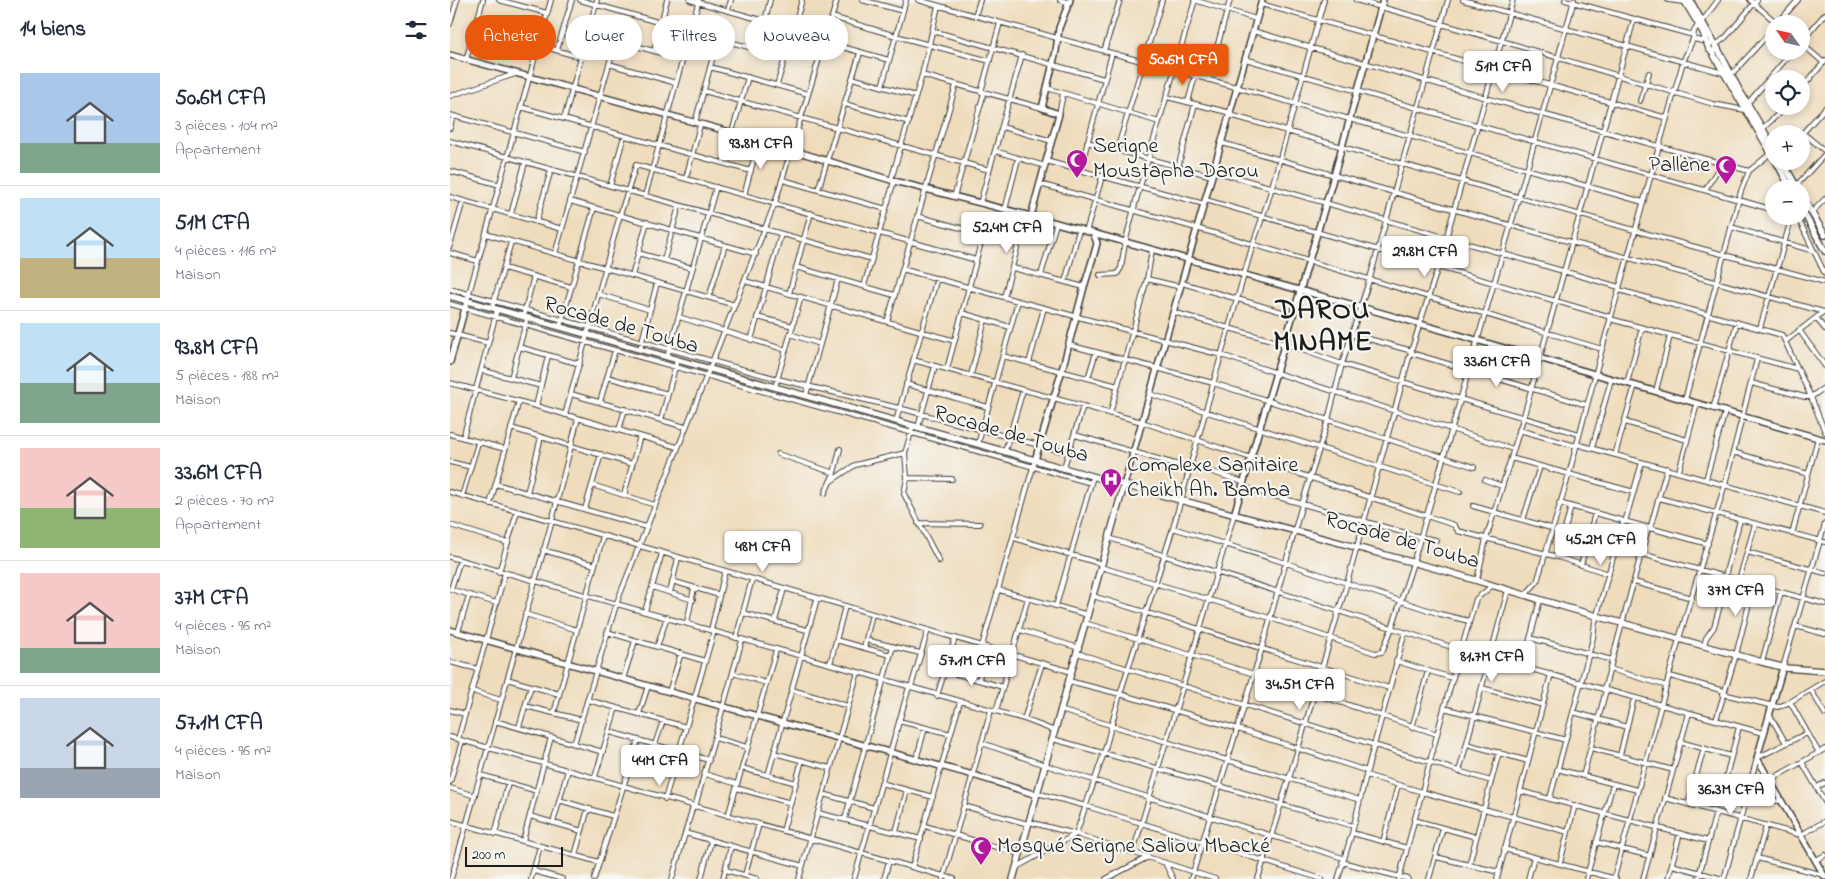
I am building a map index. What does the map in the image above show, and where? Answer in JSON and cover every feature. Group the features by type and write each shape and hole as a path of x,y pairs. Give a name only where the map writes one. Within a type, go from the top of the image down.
{"main road":[{"path":"1686,1 1701,23 1723,73 1765,141"},
{"path":"1712,45 1748,103 1765,135"},
{"path":"1810,219 1825,235"},
{"path":"1810,223 1825,251"},
{"name":"Rocade de Touba","path":"450,296 1005,451 1034,463 1064,468 1295,530 1477,580 1540,600 1736,655 1783,667 1825,671"},
{"path":"1013,879 1124,485"}],"street":[{"path":"450,24 457,0"},
{"path":"479,15 483,0"},
{"path":"499,0 547,14 550,0"},
{"path":"522,6 524,0"},
{"path":"566,53 557,50 572,0"},
{"path":"580,0 596,2 652,20"},
{"path":"663,15 667,0"},
{"path":"690,0 745,15"},
{"path":"728,10 731,0"},
{"path":"766,15 770,0"},
{"path":"797,15 802,0"},
{"path":"833,15 837,0"},
{"path":"862,0 903,11"},
{"path":"882,86 906,0"},
{"path":"918,0 1238,87 1643,202"},
{"path":"975,16 980,0"},
{"path":"1042,108 1053,64 1059,28 1070,1 1060,0"},
{"path":"1104,51 1120,0"},
{"path":"1117,150 1127,111 1162,0"},
{"path":"1100,275 1117,274 1120,272 1125,243 1140,186 1195,0 1256,18"},
{"path":"1208,80 1230,0"},
{"path":"1016,866 1076,834 1086,806 1173,528 1253,244 1272,188 1324,0"},
{"path":"1356,0 1558,57 1713,104 1745,110"},
{"path":"1132,852 1209,601 1299,291 1318,232 1383,0"},
{"path":"1191,879 1246,704 1302,504 1328,420 1342,364 1370,278 1448,0"},
{"path":"1463,0 1723,73"},
{"path":"1258,879 1347,583 1388,439 1394,411 1447,237 1513,0"},
{"path":"1565,0 1574,1 1694,37 1712,45 1722,40 1754,1 1769,15"},
{"path":"1668,0 1686,1"},
{"path":"1524,595 1528,589 1536,584 1551,528 1569,474 1610,318 1684,62 1701,23 1718,0"},
{"path":"1786,15 1798,0"},
{"path":"695,15 699,1"},
{"path":"1014,538 1381,654 1392,628 1413,563 1574,1"},
{"path":"592,15 596,2"},
{"path":"1124,485 1261,2 1667,118"},
{"path":"864,286 930,45 938,6"},
{"path":"1810,32 1825,14"},
{"path":"1477,580 1486,539 1523,419 1634,19"},
{"path":"848,22 990,61"},
{"path":"954,197 1000,23"},
{"path":"933,31 1104,79"},
{"path":"1253,31 1749,171"},
{"path":"1731,75 1765,38"},
{"path":"848,49 889,60"},
{"path":"1810,50 1825,63 1810,79"},
{"path":"818,190 860,53"},
{"path":"1080,170 1112,53"},
{"path":"450,55 465,60"},
{"path":"980,203 1022,56"},
{"path":"1245,59 1765,207"},
{"path":"466,60 666,116 760,140 892,180 1360,307 1825,440"},
{"path":"450,362 534,60"},
{"path":"564,119 579,60"},
{"path":"555,254 610,60"},
{"path":"645,196 651,168 682,60"},
{"path":"686,178 712,60"},
{"path":"777,85 784,60"},
{"path":"574,744 617,602 705,376 766,230 818,60"},
{"path":"1748,103 1786,60"},
{"path":"609,64 676,83"},
{"path":"710,67 808,94"},
{"path":"450,96 515,74"},
{"path":"1640,101 1649,74"},
{"path":"922,75 1059,114"},
{"path":"1188,102 1195,76"},
{"path":"723,164 748,77"},
{"path":"852,78 916,96"},
{"path":"887,322 956,85"},
{"path":"1047,88 1159,122"},
{"path":"704,91 990,170"},
{"path":"1004,297 1019,244 1040,184 1064,94"},
{"path":"1167,97 1402,165 1825,282"},
{"path":"845,104 909,122"},
{"path":"1178,167 1195,104"},
{"path":"521,107 751,171"},
{"path":"1810,126 1823,114 1825,108"},
{"path":"1762,129 1777,115"},
{"path":"450,128 452,116 585,152"},
{"path":"1002,127 1052,141"},
{"path":"610,186 624,136"},
{"path":"744,194 760,140"},
{"path":"450,141 872,259"},
{"path":"1802,180 1825,153 1810,141"},
{"path":"1087,142 1178,167 1272,188 1503,253 1707,315 1781,334 1786,341 1825,432"},
{"path":"1222,143 1824,312"},
{"path":"995,151 1018,158 1080,170 1318,232 1555,300 1670,336 1798,369"},
{"path":"1005,210 1018,158"},
{"path":"511,214 525,163"},
{"path":"1704,190 1722,163"},
{"path":"1685,400 1740,191 1749,171 1765,163"},
{"path":"565,415 635,165 976,260"},
{"path":"536,222 551,170"},
{"path":"450,171 500,185"},
{"path":"1086,232 1102,177"},
{"path":"782,180 886,209"},
{"path":"1040,184 1370,278 1602,349"},
{"path":"667,357 716,187"},
{"path":"450,197 562,229"},
{"path":"1810,211 1825,198"},
{"path":"450,246 463,201"},
{"path":"570,201 756,254"},
{"path":"664,260 679,206"},
{"path":"560,327 594,208"},
{"path":"789,294 811,213"},
{"path":"917,216 1019,244"},
{"path":"632,276 647,222"},
{"path":"1041,275 1056,224"},
{"path":"450,225 456,227"},
{"path":"1760,328 1789,225"},
{"path":"1801,225 1825,274"},
{"path":"1731,227 1814,251"},
{"path":"1065,282 1079,230"},
{"path":"486,234 735,305"},
{"path":"751,340 781,234"},
{"path":"947,368 983,235"},
{"path":"982,646 1097,243 1094,235"},
{"path":"463,438 496,316 494,301 512,242"},
{"path":"709,297 725,245"},
{"path":"1110,414 1147,279 1152,250"},
{"path":"450,253 478,261"},
{"path":"638,253 692,268"},
{"path":"796,267 894,295"},
{"path":"504,268 571,287"},
{"path":"902,268 1222,355 1513,450"},
{"path":"1012,268 1084,287"},
{"path":"511,378 525,325 525,309 534,276"},
{"path":"806,396 838,278"},
{"path":"896,421 937,278"},
{"path":"1147,279 1181,285 1293,315"},
{"path":"744,281 955,342"},
{"path":"640,349 657,283"},
{"path":"450,289 778,379 899,408 1069,453"},
{"path":"598,294 650,310"},
{"path":"775,387 801,297"},
{"path":"978,444 1018,301"},
{"path":"450,304 911,433 1034,463 1091,483"},
{"path":"1029,363 1044,308"},
{"path":"1173,312 1229,327 1342,364 1579,434"},
{"path":"1786,341 1824,312"},
{"path":"962,314 1010,327"},
{"path":"757,317 793,326"},
{"path":"679,318 786,350"},
{"path":"1816,318 1825,329"},
{"path":"971,375 985,320"},
{"path":"1713,409 1737,322"},
{"path":"1627,383 1642,328"},
{"path":"1800,330 1825,366"},
{"path":"450,333 488,343"},
{"path":"790,334 820,344"},
{"path":"1351,334 1587,405"},
{"path":"1656,391 1670,336"},
{"path":"600,402 617,343"},
{"path":"1069,345 1214,384 1474,467"},
{"path":"519,347 580,364"},
{"path":"1088,378 1096,352"},
{"path":"536,406 548,356"},
{"path":"1003,356 1118,386"},
{"path":"1504,849 1615,879 1637,790 1662,706 1679,639 1708,544 1757,359"},
{"path":"661,420 677,360"},
{"path":"913,360 1142,422 1426,515 1454,525 1458,531 1558,557 1609,574"},
{"path":"935,366 922,414 911,433 905,453 907,478 905,497 939,561"},
{"path":"481,370 541,386"},
{"path":"607,377 668,394"},
{"path":"1592,448 1611,380"},
{"path":"450,383 677,447"},
{"path":"1751,383 1802,397 1811,397 1825,387"},
{"path":"906,384 988,407"},
{"path":"1615,455 1635,385"},
{"path":"1005,451 1024,390"},
{"path":"571,394 685,427"},
{"path":"1150,394 1319,449 1380,466 1460,492"},
{"path":"490,504 519,401"},
{"path":"1679,472 1697,404"},
{"path":"1064,468 1083,406"},
{"path":"619,430 625,410"},
{"path":"1706,479 1725,412"},
{"path":"458,879 451,877 552,521 578,418"},
{"path":"1624,422 1687,440"},
{"path":"511,428 632,464"},
{"path":"1519,430 1667,468 1825,512"},
{"path":"450,434 505,449"},
{"path":"1075,435 1189,468 1194,466 1302,504 1420,538 1436,540"},
{"path":"624,495 640,436"},
{"path":"527,493 541,437"},
{"path":"1792,534 1818,438"},
{"path":"462,496 478,443"},
{"path":"824,494 834,473 840,450"},
{"path":"1733,452 1808,474"},
{"path":"831,481 855,465 905,453"},
{"path":"585,509 601,454"},
{"path":"778,454 834,473"},
{"path":"1510,458 1634,492"},
{"path":"450,462 471,468"},
{"path":"1550,798 1597,616 1642,462"},
{"path":"1523,520 1540,466"},
{"path":"1583,776 1599,720 1622,623 1667,468"},
{"path":"1056,606 1093,476"},
{"path":"907,478 952,478"},
{"path":"1485,480 1502,486"},
{"path":"496,484 646,527"},
{"path":"592,485 655,504"},
{"path":"450,492 1072,672"},
{"path":"1659,498 1822,542"},
{"path":"1559,503 1708,544"},
{"path":"1473,506 1551,528"},
{"path":"1558,557 1571,506"},
{"path":"499,572 517,512"},
{"path":"1581,565 1595,513"},
{"path":"1704,646 1706,638 1714,627 1740,520"},
{"path":"918,523 980,524"},
{"path":"1739,580 1755,524"},
{"path":"1672,865 1723,879 1748,795 1768,714 1822,542 1825,524"},
{"path":"450,525 508,543"},
{"path":"1173,528 1433,612 1469,621"},
{"path":"554,713 603,536"},
{"path":"1109,538 1461,650 1763,733"},
{"path":"1616,547 1825,604"},
{"path":"543,550 595,565"},
{"path":"1747,552 1825,573"},
{"path":"645,611 662,553"},
{"path":"450,557 499,572 617,602 776,650 1024,719 1055,731"},
{"path":"670,593 678,558"},
{"path":"460,560 450,589 496,603"},
{"path":"665,799 705,661 718,595 725,572"},
{"path":"450,782 465,714 505,573"},
{"path":"736,638 752,579"},
{"path":"672,581 718,595"},
{"path":"1634,582 1692,598"},
{"path":"1716,720 1723,692 1736,655 1754,584"},
{"path":"1399,878 1452,678 1476,598 1493,585"},
{"path":"652,588 693,600"},
{"path":"687,623 694,588"},
{"path":"775,621 784,588"},
{"path":"999,590 1088,615"},
{"path":"1459,772 1508,590"},
{"path":"1762,662 1781,592"},
{"path":"458,632 469,594"},
{"path":"1093,596 1389,688"},
{"path":"944,877 982,743 1013,656 1028,598"},
{"path":"768,775 817,599"},
{"path":"1523,666 1540,600"},
{"path":"830,664 845,606"},
{"path":"743,613 807,630"},
{"path":"525,614 577,630"},
{"path":"864,648 872,614"},
{"path":"658,647 667,617"},
{"path":"1086,623 1254,674 1412,728 1437,734"},
{"path":"1795,626 1825,634"},
{"path":"450,630 693,699 1086,806 1322,879"},
{"path":"854,879 899,720 928,630"},
{"path":"1020,630 1129,668 1491,781"},
{"path":"607,632 705,661"},
{"path":"1338,879 1405,632"},
{"path":"937,696 955,638"},
{"path":"1530,638 1612,660"},
{"path":"623,679 635,640"},
{"path":"672,879 705,774 742,640"},
{"path":"836,640 890,655"},
{"path":"866,640 920,653"},
{"path":"845,819 893,646"},
{"path":"979,679 987,648"},
{"path":"728,816 776,650"},
{"path":"669,692 681,653"},
{"path":"1396,661 1452,678"},
{"path":"450,662 478,669"},
{"path":"1024,719 1042,664"},
{"path":"1610,669 1667,686"},
{"path":"946,671 1003,687"},
{"path":"1412,728 1428,671"},
{"path":"799,879 858,672"},
{"path":"733,673 766,683"},
{"path":"1497,879 1551,674"},
{"path":"1670,676 1778,707 1825,681"},
{"path":"507,679 559,694"},
{"path":"1069,681 1238,729 1398,785 1568,832"},
{"path":"519,728 531,686"},
{"path":"639,714 648,686"},
{"path":"1482,688 1543,705"},
{"path":"792,690 848,706"},
{"path":"1811,690 1825,714"},
{"path":"472,691 501,700"},
{"path":"1620,755 1634,698"},
{"path":"588,700 686,727"},
{"path":"912,867 960,702"},
{"path":"1790,702 1819,753"},
{"path":"525,706 582,720"},
{"path":"595,777 616,708"},
{"path":"1444,708 1566,740"},
{"path":"450,710 465,714"},
{"path":"1060,710 1360,800"},
{"path":"1573,712 1627,726"},
{"path":"1643,879 1689,713"},
{"path":"1768,714 1786,743"},
{"path":"899,720 951,734"},
{"path":"495,721 603,752"},
{"path":"649,762 663,721"},
{"path":"1723,788 1739,727"},
{"path":"916,760 925,728"},
{"path":"610,732 709,760"},
{"path":"1757,758 1807,733"},
{"path":"450,737 954,879"},
{"path":"523,842 551,737"},
{"path":"715,738 747,747"},
{"path":"1053,739 1353,826"},
{"path":"594,879 638,740"},
{"path":"1680,742 1731,756"},
{"path":"982,743 1094,781 1272,836 1399,878 1408,879"},
{"path":"1467,744 1528,761"},
{"path":"1591,748 1673,770"},
{"path":"1688,804 1704,748"},
{"path":"1770,780 1825,749"},
{"path":"1469,865 1499,752"},
{"path":"774,753 830,768"},
{"path":"632,757 674,770"},
{"path":"1757,758 1824,876"},
{"path":"783,831 802,760"},
{"path":"1802,762 1825,802"},
{"path":"742,768 796,783"},
{"path":"553,823 568,770"},
{"path":"1558,770 1637,790"},
{"path":"705,774 791,803"},
{"path":"480,775 537,791"},
{"path":"1694,781 1771,801 1781,801"},
{"path":"495,834 508,783"},
{"path":"881,783 933,797"},
{"path":"1817,787 1825,783"},
{"path":"1586,879 1613,784"},
{"path":"1383,842 1398,785"},
{"path":"450,788 474,796"},
{"path":"896,832 908,790"},
{"path":"1520,791 1708,841"},
{"path":"823,794 874,808"},
{"path":"1665,798 1801,835 1825,821"},
{"path":"559,800 613,816"},
{"path":"1560,863 1576,805"},
{"path":"964,806 1076,834 1215,879"},
{"path":"575,855 588,809"},
{"path":"1698,879 1716,812"},
{"path":"818,813 920,839"},
{"path":"530,816 582,831"},
{"path":"1414,820 1476,837"},
{"path":"450,821 599,862"},
{"path":"745,875 759,824"},
{"path":"925,826 1020,854"},
{"path":"1751,879 1766,826"},
{"path":"1429,879 1443,828"},
{"path":"685,833 803,866"},
{"path":"1352,833 1407,848"},
{"path":"1668,879 1680,833"},
{"path":"701,879 711,841"},
{"path":"1596,842 1650,856"},
{"path":"531,879 540,846"},
{"path":"723,879 731,846"},
{"path":"1816,860 1825,855"},
{"path":"1436,856 1499,872"},
{"path":"1106,879 1148,857"},
{"path":"1528,879 1534,857"},
{"path":"1757,858 1824,876"},
{"path":"884,879 889,861"},
{"path":"1165,863 1173,879"},
{"path":"726,870 757,879"},
{"path":"534,871 562,879"},
{"path":"1808,879 1809,872"}],"place":[{"name":"Serigne Moustapha Darou","path":"1077,179"},
{"name":"Pallène","path":"1726,185"},
{"name":"Complexe Sanitaire Cheikh Ah. Bamba","path":"1111,498"},
{"name":"Mosqué Serigne Saliou Mbacké","path":"981,866"}],"district":[{"name":"DAROU MINAME","path":"1323,327"}]}
